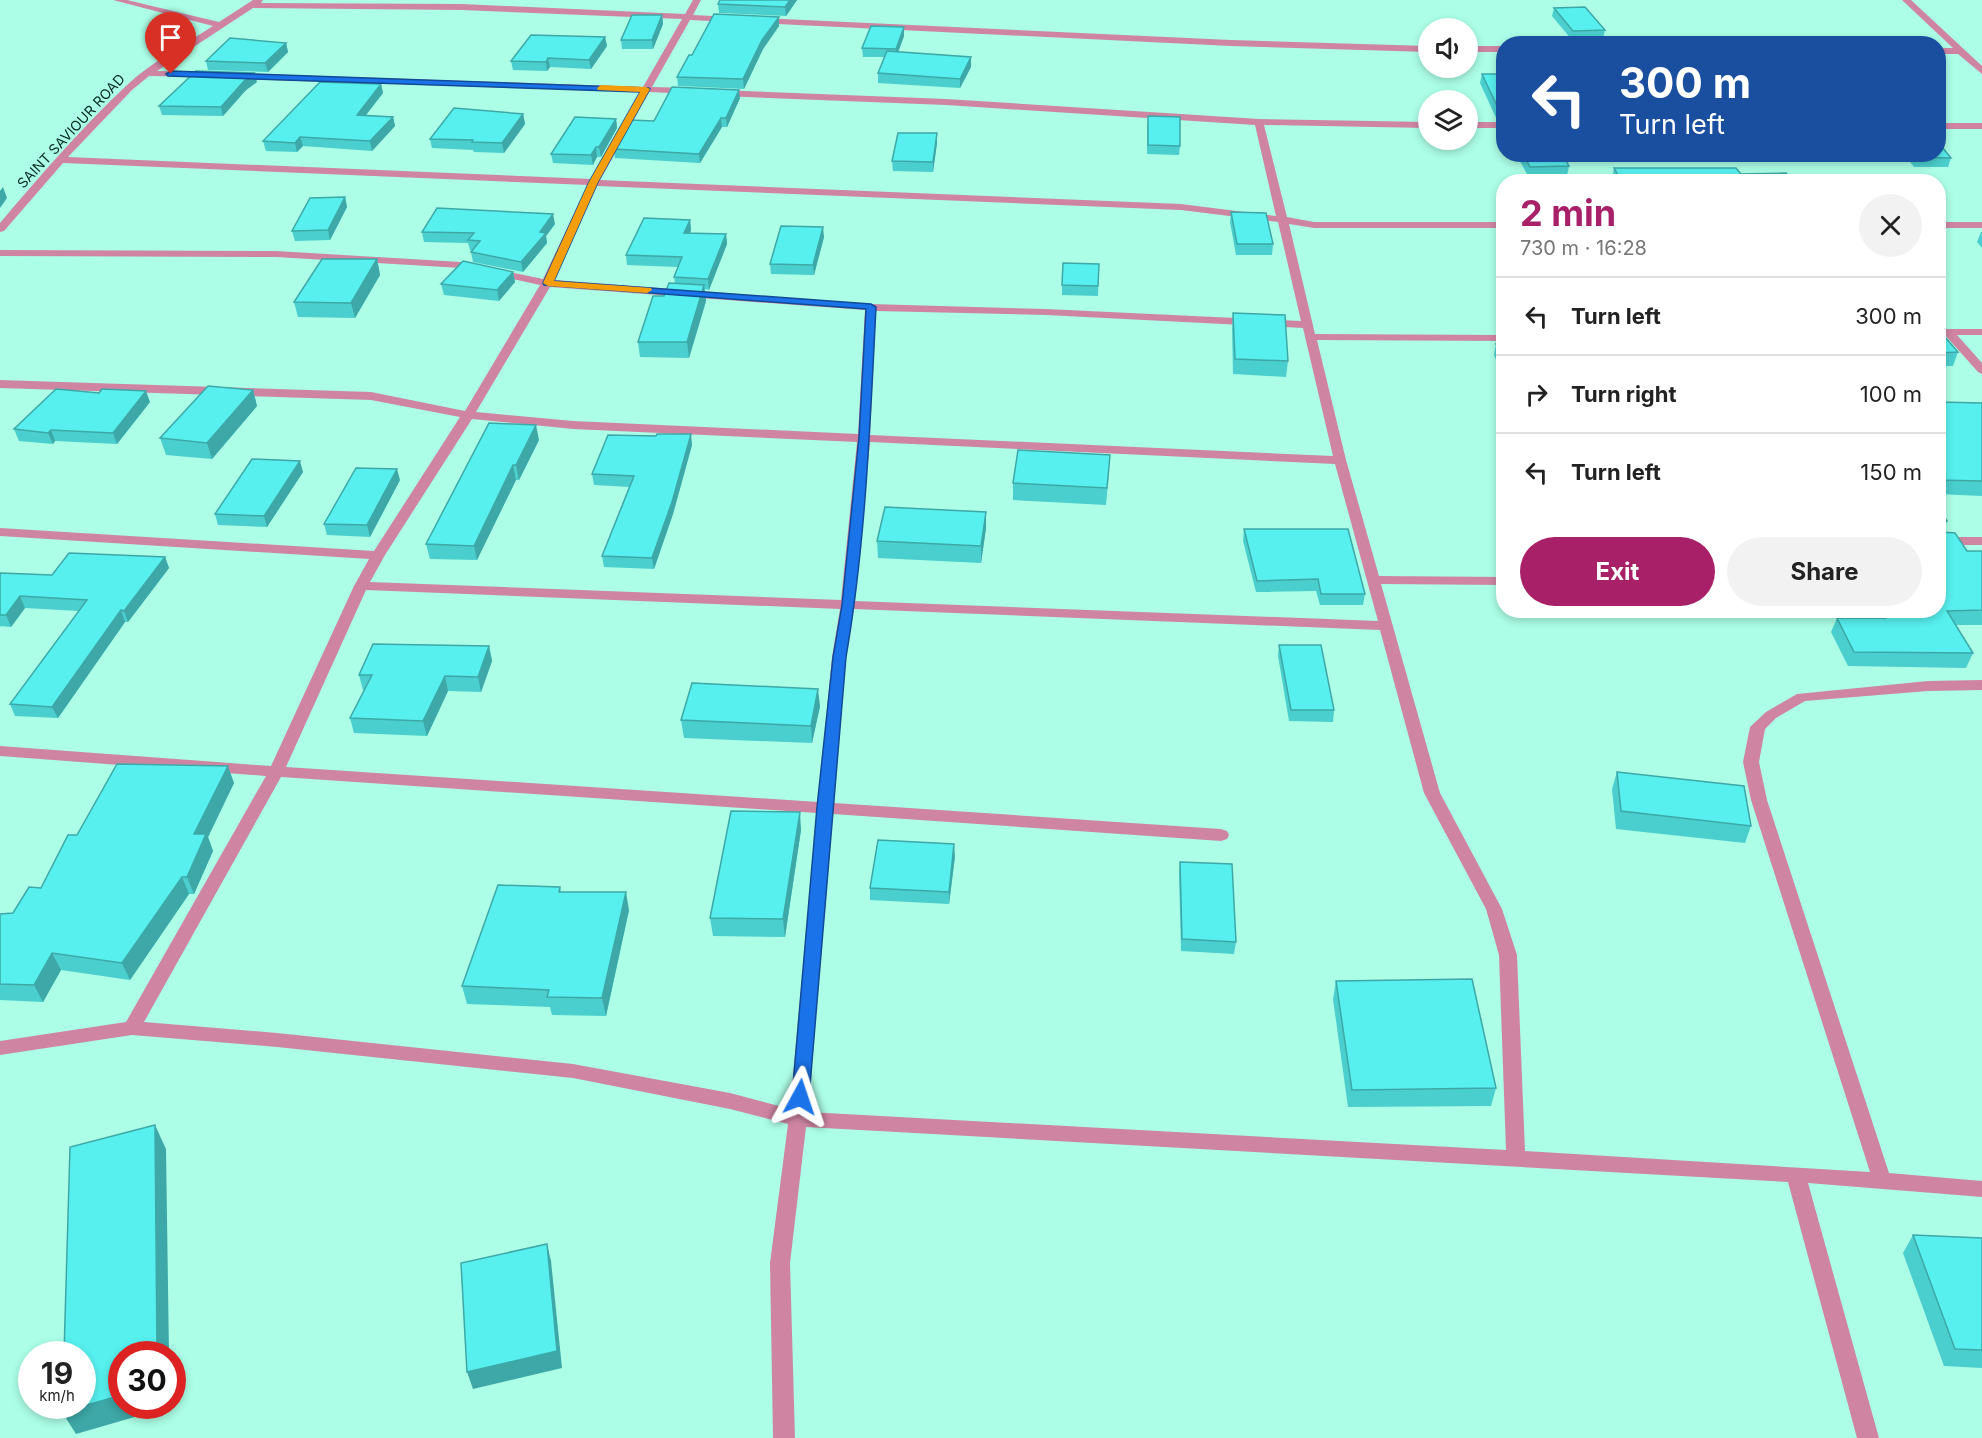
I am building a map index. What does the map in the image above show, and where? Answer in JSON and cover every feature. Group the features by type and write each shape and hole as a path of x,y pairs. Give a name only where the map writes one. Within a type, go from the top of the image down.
{"street":[{"path":"117,0 220,25"},
{"path":"132,1028 276,773 361,586 378,555 468,415 548,283 594,182 697,0"},
{"path":"1906,0 1944,36"},
{"path":"255,2 462,7 735,20"},
{"name":"SAINT SAVIOUR ROAD","path":"0,229 60,160 129,88 147,73 255,2"},
{"path":"747,20 1231,43 1418,49"},
{"path":"1946,38 1982,71"},
{"path":"1478,49 1496,50"},
{"path":"1946,51 1960,51"},
{"path":"147,73 218,75"},
{"path":"230,76 704,92"},
{"path":"715,92 946,102 1259,122 1418,125"},
{"path":"1259,122 1340,460 1432,793 1494,909 1508,956 1516,1159"},
{"path":"1478,125 1496,125"},
{"path":"1946,126 1982,126"},
{"path":"60,160 1180,207 1235,212 1283,222 1314,225 1496,225"},
{"path":"1946,225 1982,225"},
{"path":"0,253 276,254 461,265 548,283 871,307 1046,312 1308,331 1496,338"},
{"path":"784,1438 780,1263 798,1119 839,657 849,605 864,437 871,307"},
{"path":"1946,332 1982,332"},
{"path":"1946,335 1982,370"},
{"path":"0,384 371,396 468,415 573,425 1340,460"},
{"path":"0,532 378,555"},
{"path":"1946,541 1982,541"},
{"path":"1374,580 1496,580"},
{"path":"361,586 1387,626"},
{"path":"1882,1180 1759,800 1751,762 1758,727 1771,715 1802,697 1928,686 1982,685"},
{"path":"0,750 276,773 825,807 1221,835"},
{"path":"0,1048 132,1028 278,1040 573,1071 730,1101 798,1119 1796,1174 1982,1188"},
{"path":"1796,1174 1868,1438"}],"building":[{"path":"720,0 790,0 785,7 718,4"},
{"path":"1585,7 1605,30 1573,31 1554,8"},
{"path":"714,14 779,17 762,40 743,79 677,77 689,55 692,55"},
{"path":"632,15 662,15 652,40 621,40"},
{"path":"871,26 904,27 896,49 862,48"},
{"path":"531,35 605,37 589,60 548,58 546,62 511,61"},
{"path":"230,38 286,43 265,63 206,61"},
{"path":"887,51 971,57 960,79 878,73"},
{"path":"196,71 254,73 221,107 159,106"},
{"path":"1482,74 1496,74 1496,104"},
{"path":"320,82 381,84 357,115 393,117 370,141 300,137 295,143 263,141"},
{"path":"672,87 739,90 726,118 721,118 699,154 614,149 630,120 654,121"},
{"path":"454,108 523,114 502,143 430,139"},
{"path":"1148,116 1180,117 1180,146 1148,145"},
{"path":"575,117 616,119 599,147 596,147 591,155 551,154"},
{"path":"898,133 937,133 933,162 892,161"},
{"path":"1527,162 1567,162 1569,166 1530,167"},
{"path":"1614,168 1736,168 1741,174 1617,174"},
{"path":"1786,173 1787,174 1741,174"},
{"path":"345,197 328,230 292,231 310,198"},
{"path":"437,208 553,214 540,232 546,233 521,262 471,252 480,241 468,240 474,233 422,232"},
{"path":"1231,212 1266,213 1273,244 1237,244"},
{"path":"644,218 690,220 684,233 726,234 708,279 674,277 682,257 626,255"},
{"path":"781,226 823,227 813,265 770,264"},
{"path":"322,259 377,259 351,303 294,302"},
{"path":"463,261 513,272 497,290 441,284"},
{"path":"1063,263 1099,264 1098,286 1062,285"},
{"path":"669,283 704,285 687,342 638,342 653,296 664,296"},
{"path":"1233,313 1285,315 1288,361 1235,359"},
{"path":"1946,338 1958,352 1946,353"},
{"path":"208,386 253,390 207,443 160,438"},
{"path":"56,389 99,393 102,389 146,391 113,433 51,430 48,433 14,429"},
{"path":"1946,402 1982,403 1982,481 1946,480"},
{"path":"489,423 536,425 516,465 513,465 474,546 426,544"},
{"path":"657,434 691,434 672,502 652,558 602,556 634,476 592,474 608,435 656,436"},
{"path":"1018,450 1110,455 1107,488 1013,483"},
{"path":"252,459 300,461 264,516 215,514"},
{"path":"356,468 397,469 367,525 324,524"},
{"path":"885,507 986,512 981,546 877,541"},
{"path":"1244,529 1348,529 1365,594 1321,594 1318,579 1257,581"},
{"path":"1946,532 1955,533 1967,551 1982,551 1982,610 1947,611 1973,653 1854,652 1837,618 1946,618"},
{"path":"69,553 165,557 124,611 121,610 52,707 10,704 87,600 20,596 6,615 0,615 0,573 52,575"},
{"path":"373,644 489,646 478,677 445,676 423,721 350,718 372,675 359,675"},
{"path":"1279,645 1321,645 1334,710 1291,710"},
{"path":"692,683 818,689 811,726 681,720"},
{"path":"117,764 228,766 194,834 206,834 187,877 182,877 122,963 52,953 34,985 0,984 0,914 13,913 29,887 41,888 68,835 77,835"},
{"path":"1617,772 1744,786 1751,826 1621,811"},
{"path":"731,811 800,812 783,919 710,918"},
{"path":"878,840 954,844 949,892 870,888"},
{"path":"1180,862 1232,864 1236,942 1182,939"},
{"path":"498,885 560,887 559,892 626,892 602,998 547,997 549,990 462,986"},
{"path":"1472,979 1496,1088 1352,1090 1336,981"},
{"path":"155,1125 157,1341 108,1341 108,1399 96,1402 96,1341 64,1341 70,1147"},
{"path":"1913,1235 1982,1238 1982,1350 1955,1349"},
{"path":"547,1244 557,1351 467,1372 461,1263"}],"slow traffic":[{"path":"601,88 646,89 594,182 548,283 647,290"}],"route":[{"path":"171,74 646,89 594,182 548,283 871,307 864,437 849,605 839,657 800,1097"}]}
